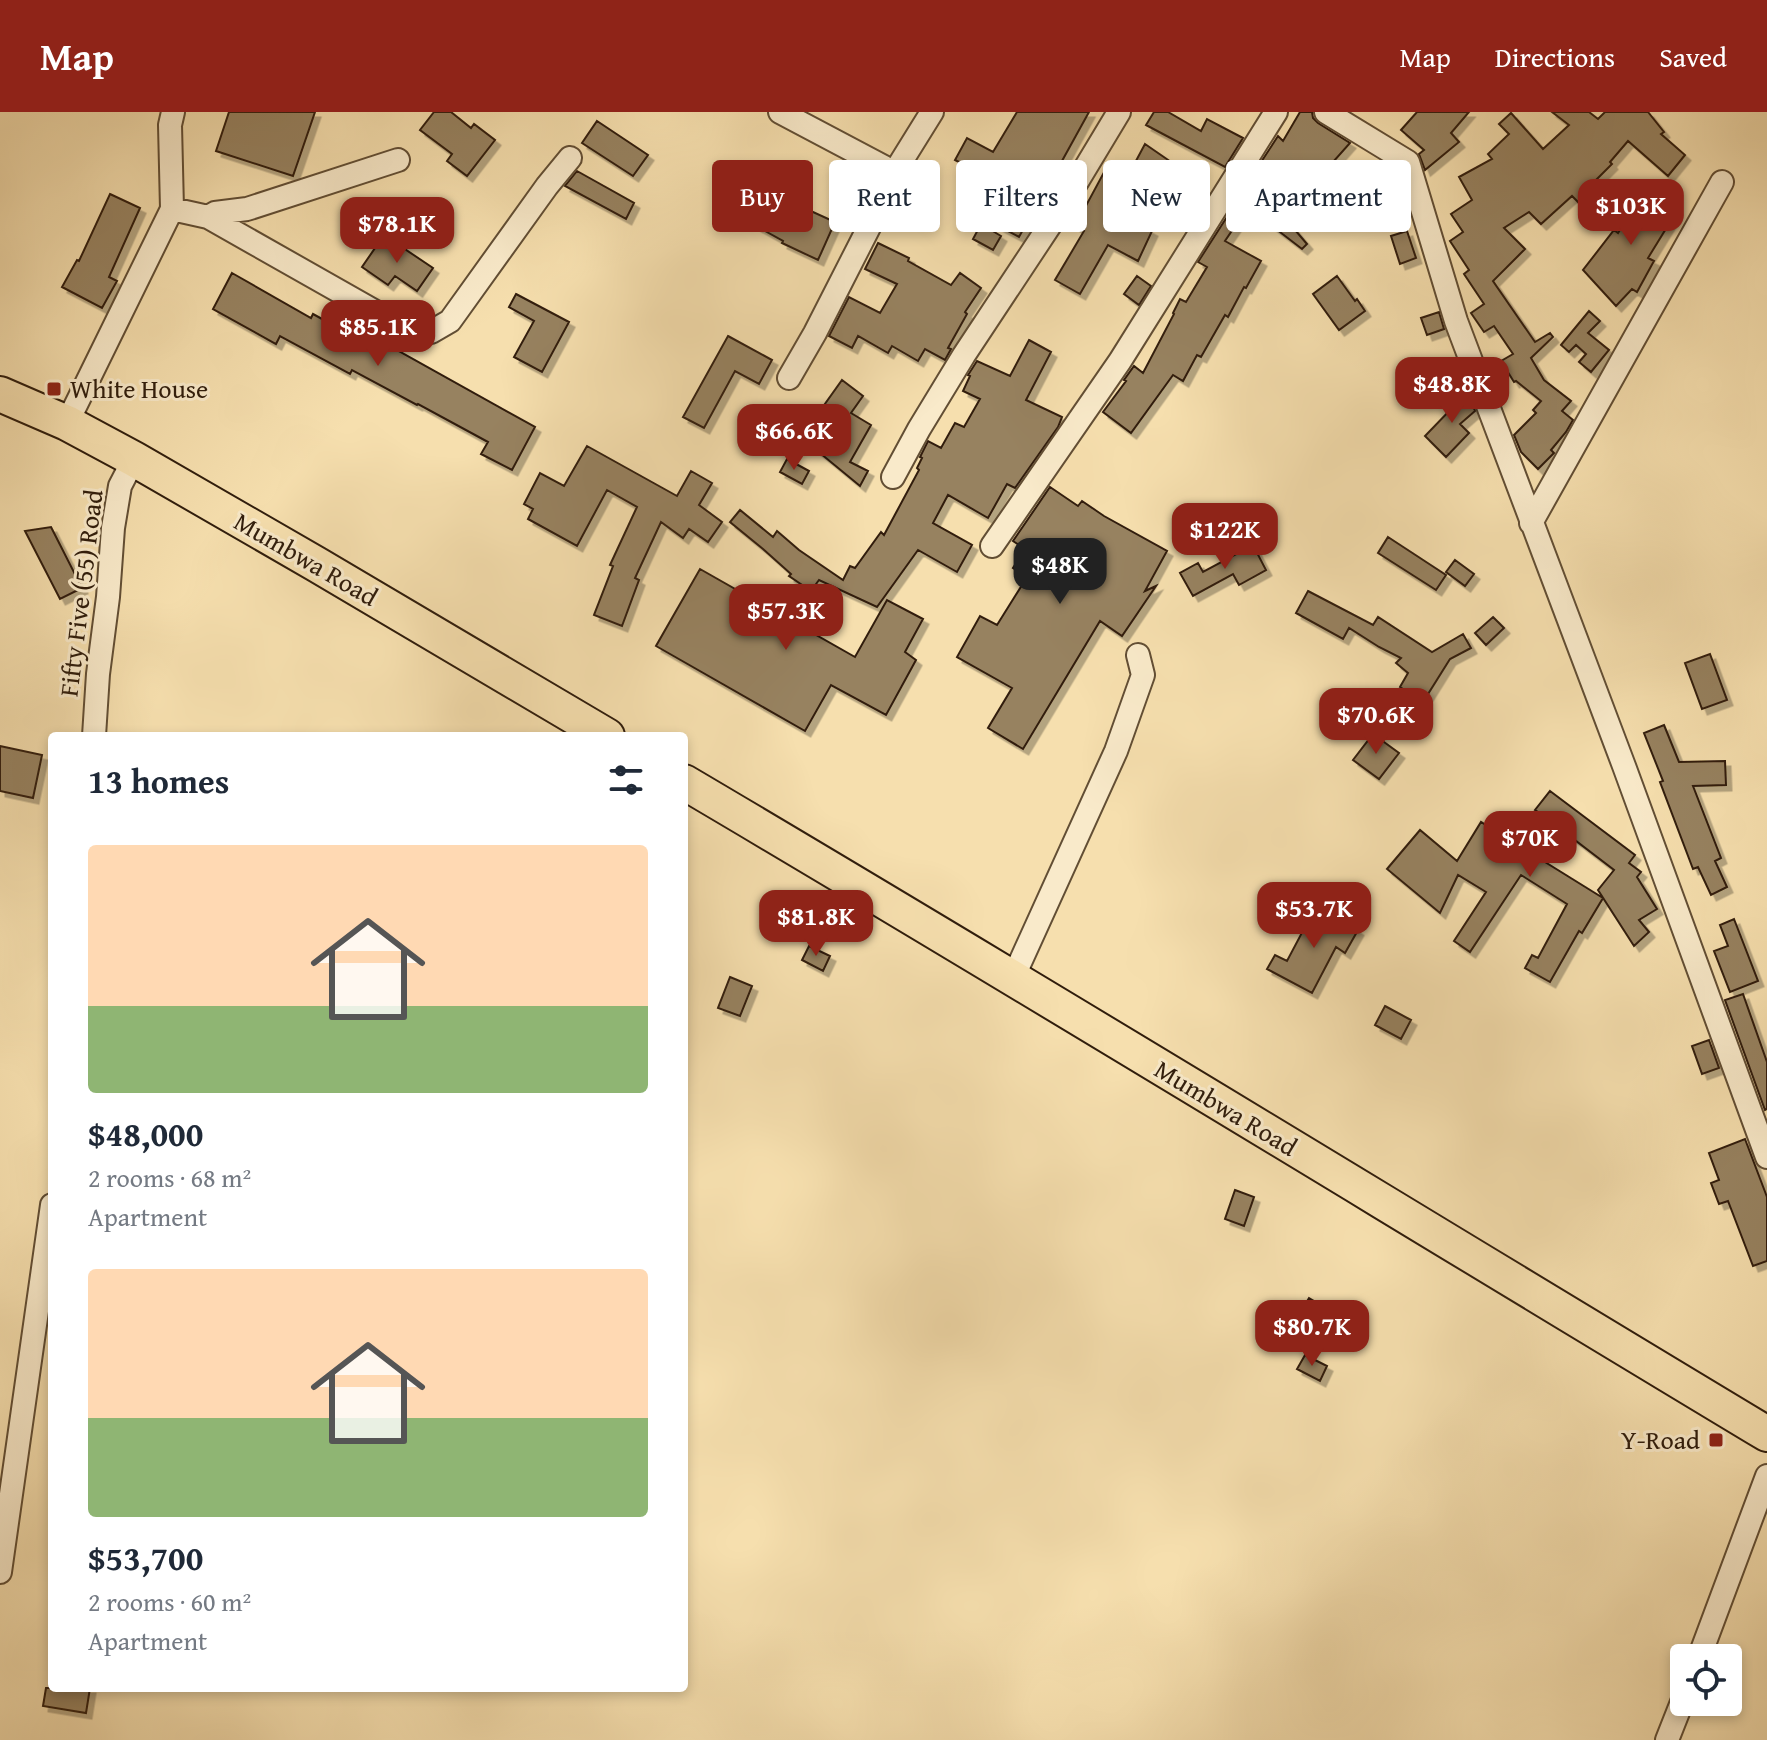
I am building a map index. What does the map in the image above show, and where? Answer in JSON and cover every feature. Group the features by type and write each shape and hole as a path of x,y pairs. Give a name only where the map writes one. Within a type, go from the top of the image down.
{"main road":[{"name":"Mumbwa Road","path":"0,394 67,423 134,459 600,732"},
{"name":"Mumbwa Road","path":"688,784 1767,1434"}],"street":[{"path":"67,423 172,209 170,125 173,112"},
{"path":"780,112 871,160"},
{"path":"902,160 932,112"},
{"path":"893,477 964,355 1060,210 1119,112"},
{"path":"992,546 1120,361 1276,112"},
{"path":"1326,112 1408,162 1456,321 1767,1157"},
{"path":"172,209 208,217 404,328 431,332 450,321 570,158"},
{"path":"208,217 215,213 247,209 398,160"},
{"path":"1531,523 1722,182"},
{"path":"789,378 867,232"},
{"name":"Fifty Five (55) Road","path":"94,732 113,528 120,486 134,459"},
{"path":"1013,978 1116,751 1143,675 1138,655"},
{"path":"0,1572 48,1233"},
{"path":"1704,1644 1767,1476"},
{"path":"1667,1740 1676,1716"}],"building":[{"path":"229,112 315,112 293,176 216,151"},
{"path":"434,112 451,112 471,128 474,124 495,140 467,176 447,161 452,154 420,130"},
{"path":"1017,112 1089,112 1063,160 955,160 967,138 993,152"},
{"path":"1154,112 1168,112 1201,131 1207,119 1243,138 1229,160 1226,160 1225,167 1146,125"},
{"path":"1300,112 1312,112 1318,123 1350,143 1335,160 1262,160 1278,136 1283,141"},
{"path":"1417,112 1469,112 1451,133 1459,142 1425,170 1419,154 1424,150 1401,130"},
{"path":"1552,112 1589,112 1598,119 1605,112 1648,112 1664,132 1661,134 1685,155 1668,176 1628,141 1610,162 1612,164 1586,190 1590,193 1580,204 1572,196 1541,224 1529,212 1504,228 1525,249 1493,281 1535,342 1550,333 1553,337 1531,358 1544,380 1571,401 1562,411 1573,420 1551,450 1554,453 1538,469 1521,452 1514,435 1536,413 1533,410 1541,401 1514,382 1501,361 1513,354 1494,326 1484,332 1471,313 1484,304 1464,274 1469,270 1450,241 1463,232 1451,214 1472,200 1459,177 1492,159 1488,154 1509,134 1499,124 1511,113 1543,149 1569,125"},
{"path":"597,121 648,155 633,176 582,143"},
{"path":"1145,144 1168,160 1136,160"},
{"path":"577,171 634,203 626,219 565,186"},
{"path":"1103,174 1103,232 1152,232 1138,261 1108,245 1080,294 1055,280 1083,232 1087,232 1087,204"},
{"path":"1660,183 1673,193 1662,206 1675,214 1648,258 1654,261 1637,292 1632,289 1616,306 1583,270 1614,230 1618,233 1642,194 1648,197"},
{"path":"110,194 140,208 109,277 117,281 102,308 62,287 79,261"},
{"path":"813,212 829,219 831,232 818,260 767,232 813,232"},
{"path":"1226,218 1226,232 1231,232 1225,241 1261,261 1228,317 1225,315 1183,381 1173,375 1131,433 1103,412 1134,366 1143,373 1180,299 1186,302 1207,267 1198,262"},
{"path":"977,232 994,232 1001,236 993,250 973,239"},
{"path":"1280,232 1297,232 1307,244 1302,249"},
{"path":"1407,232 1416,258 1400,264 1391,236"},
{"path":"384,235 433,268 417,291 395,276 388,285 362,267"},
{"path":"878,243 909,258 908,261 951,285 960,273 981,288 965,312 967,314 948,348 951,349 945,360 925,349 918,361 892,346 888,353 858,336 852,348 829,336 849,297 880,313 897,284 865,269"},
{"path":"232,273 311,318 313,314 373,347 377,339 535,427 512,470 481,454 488,442 418,404 352,370 350,374 280,336 276,344 213,309"},
{"path":"1137,276 1151,286 1139,305 1124,294"},
{"path":"1337,276 1365,311 1339,330 1313,294"},
{"path":"516,294 569,322 542,372 514,357 534,321 509,307"},
{"path":"1589,311 1600,321 1588,333 1609,350 1591,372 1579,362 1586,354 1576,345 1569,352 1561,345"},
{"path":"1439,312 1444,329 1427,335 1421,318"},
{"path":"728,336 772,360 759,384 735,371 704,428 683,417"},
{"path":"1029,340 1051,352 1026,400 1062,417 1015,488 1007,484 988,518 948,495 933,523 972,545 957,572 918,550 877,607 819,580 811,591 789,576 791,574 730,522 740,510 773,537 777,531 843,580 850,566 855,568 881,532 884,535 919,470 920,457 928,441 941,448 955,423 964,427 980,399 963,391 977,361 1010,376"},
{"path":"842,380 863,396 851,413 871,425 850,462 868,471 860,486 798,435"},
{"path":"1466,388 1475,411 1460,424 1469,433 1446,457 1425,436 1455,405 1451,401"},
{"path":"587,446 677,496 691,471 712,483 699,505 722,522 708,542 689,529 683,538 661,522 635,578 639,580 622,626 594,615 613,566 610,565 637,507 607,490 577,546 528,519 533,509 524,504 540,473 564,486"},
{"path":"787,459 809,471 802,484 780,472"},
{"path":"1050,487 1078,506 1082,501 1167,551 1145,591 1156,586 1122,636 1100,621 1023,749 988,728 1012,688 957,657 980,616 997,625 1027,577 1013,568 1025,549 1013,541"},
{"path":"51,527 82,588 60,599 25,531"},
{"path":"1388,537 1446,575 1436,590 1378,553"},
{"path":"1253,545 1266,570 1239,585 1233,574 1193,596 1180,573 1198,563 1203,572"},
{"path":"1455,560 1474,574 1465,586 1446,572"},
{"path":"700,569 855,657 887,600 923,619 905,652 916,660 886,715 831,685 805,731 656,646"},
{"path":"1308,591 1373,625 1378,617 1432,652 1463,634 1471,648 1450,659 1423,702 1400,687 1408,673 1396,663 1401,658 1349,628 1343,639 1296,613"},
{"path":"1493,617 1504,628 1486,645 1475,633"},
{"path":"1710,654 1727,700 1702,709 1685,663"},
{"path":"1664,725 1679,762 1725,761 1726,785 1693,786 1721,858 1715,861 1727,887 1711,895 1698,867 1693,869 1644,733"},
{"path":"1373,734 1399,753 1379,779 1353,760"},
{"path":"0,746 42,755 33,798 0,791"},
{"path":"1550,791 1635,855 1629,863 1641,872 1637,877 1657,909 1639,920 1649,932 1634,946 1598,890 1614,870 1559,828 1537,857 1603,898 1582,933 1579,931 1550,982 1525,968 1532,955 1538,958 1567,904 1521,875 1470,952 1454,941 1486,892 1458,875 1440,913 1387,869 1420,830 1457,861 1481,822 1517,845 1541,814 1535,810"},
{"path":"1315,908 1358,930 1345,953 1336,947 1312,993 1267,969 1275,955 1287,961"},
{"path":"1734,919 1758,981 1730,992 1714,951 1728,946 1720,925"},
{"path":"809,946 830,956 823,971 802,960"},
{"path":"730,977 752,986 740,1016 718,1008"},
{"path":"1743,994 1767,1062 1765,1110 1725,1000"},
{"path":"1385,1006 1411,1020 1401,1039 1375,1025"},
{"path":"1709,1040 1719,1068 1702,1074 1692,1046"},
{"path":"1745,1139 1767,1197 1767,1261 1753,1266 1728,1201 1719,1204 1711,1183 1719,1180 1709,1153"},
{"path":"1235,1190 1254,1197 1244,1226 1225,1219"},
{"path":"1309,1298 1331,1311 1322,1326 1300,1313"},
{"path":"1305,1355 1327,1366 1320,1381 1297,1369"},
{"path":"46,1688 48,1692 89,1692 86,1713 43,1706"}],"place":[{"name":"White House","path":"54,389"},
{"name":"Y-Road","path":"1716,1440"}]}
